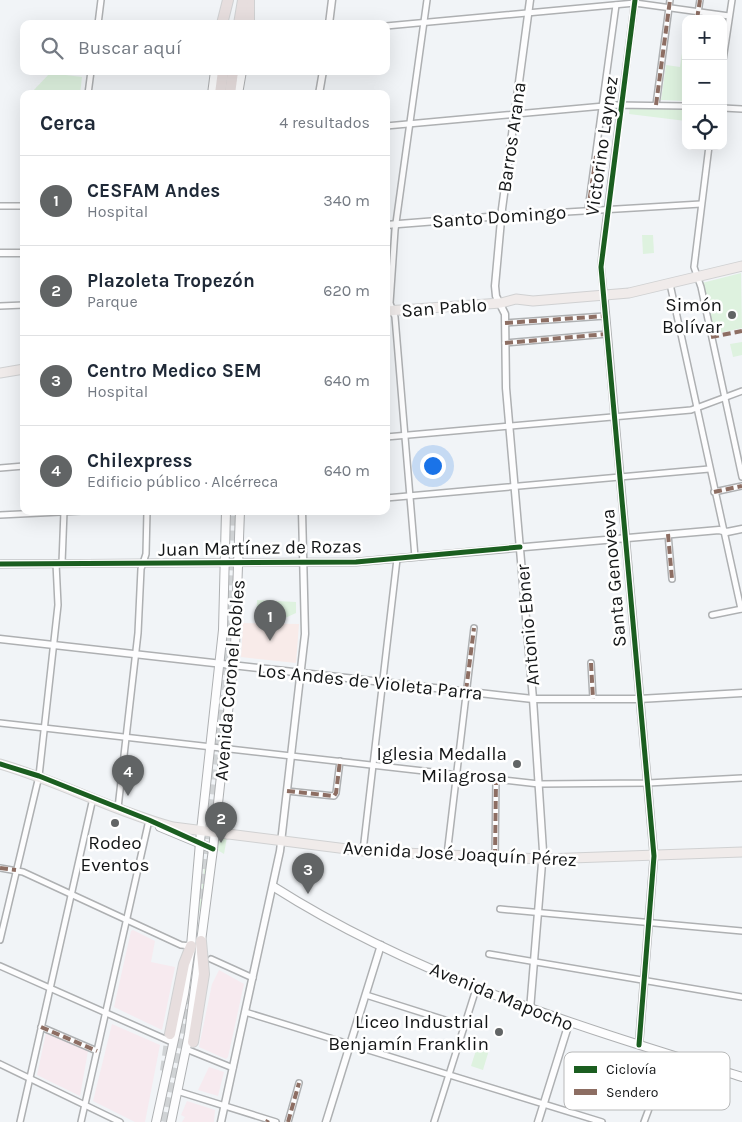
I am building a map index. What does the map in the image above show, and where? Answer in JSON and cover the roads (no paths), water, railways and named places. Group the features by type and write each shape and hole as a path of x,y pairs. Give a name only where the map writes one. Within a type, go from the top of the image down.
{"highway":[{"path":"223,20 228,0"},
{"path":"230,20 233,0"},
{"path":"243,0 246,20"},
{"path":"247,20 251,0"},
{"path":"221,90 222,75"},
{"path":"231,90 232,75"},
{"path":"172,1039 184,964 196,944"},
{"path":"190,1045 204,974 196,944"}],"main road":[{"path":"222,20 223,0"},
{"path":"213,90 214,75"},
{"path":"239,90 241,75"},
{"name":"San Pablo","path":"390,310 501,303 522,304 533,300 604,296 670,284 742,266"},
{"path":"0,373 20,370"},
{"name":"Avenida Coronel Robles","path":"196,944 200,843 219,663 226,515"},
{"name":"Avenida Coronel Robles","path":"196,944 213,850 234,665 240,515"},
{"path":"0,764 39,776 149,820 213,850"},
{"name":"Avenida José Joaquín Pérez","path":"149,820 201,831 363,851 543,859 742,852"},
{"path":"216,821 227,834"},
{"name":"Avenida Mapocho","path":"274,887 317,913 476,989 530,1010 660,1052"},
{"path":"156,1122 172,1039"},
{"path":"170,1122 190,1045"},
{"name":"Avenida Mapocho","path":"730,1073 742,1077"}],"street":[{"path":"98,20 101,0"},
{"path":"330,20 332,0"},
{"path":"390,303 396,224 427,0"},
{"name":"Barros Arana","path":"501,303 496,296 495,286 501,216 530,0"},
{"path":"656,105 670,0"},
{"path":"698,15 700,0"},
{"path":"727,31 732,0"},
{"path":"390,26 635,2 729,16"},
{"name":"Victorino Laynez","path":"604,296 602,260 607,209 635,2"},
{"path":"588,210 616,5"},
{"path":"89,90 90,75"},
{"path":"320,90 322,75"},
{"path":"390,126 602,106 682,105"},
{"path":"727,108 742,109"},
{"path":"708,150 694,267 701,286 742,477"},
{"name":"Santo Domingo","path":"390,225 701,204"},
{"path":"0,206 20,206"},
{"path":"0,253 20,253"},
{"path":"670,284 714,492 742,609 712,616"},
{"name":"Santa Genoveva","path":"604,296 654,856 638,1045"},
{"name":"Antonio Ebner","path":"501,303 505,323 509,425 533,699 543,859 530,1010"},
{"path":"0,306 20,306"},
{"path":"390,311 395,317 415,557"},
{"path":"505,323 605,316"},
{"path":"505,343 607,334"},
{"path":"390,437 696,409 742,391"},
{"path":"0,468 20,466"},
{"path":"390,498 709,469"},
{"path":"714,492 742,486"},
{"path":"0,515 20,514"},
{"path":"0,940 39,776 59,595 59,564 64,515"},
{"path":"118,808 127,738 143,563 146,550 147,515"},
{"path":"221,1122 274,887 282,840 306,620 302,515"},
{"name":"Juan Martínez de Rozas","path":"0,564 239,563 397,559 742,529"},
{"path":"668,534 672,579"},
{"path":"363,851 397,559"},
{"path":"447,855 474,628"},
{"name":"Los Andes de Violeta Parra","path":"0,639 533,699 639,699 742,693"},
{"path":"591,663 592,699"},
{"path":"0,723 539,784 648,784 742,778"},
{"path":"287,791 334,796 340,761"},
{"path":"494,857 496,779"},
{"path":"20,1122 93,798"},
{"path":"80,1122 149,820"},
{"path":"0,868 16,870 181,945 196,944"},
{"path":"500,909 742,931"},
{"path":"326,1122 381,945"},
{"path":"490,954 742,997"},
{"path":"211,959 253,978"},
{"path":"0,966 105,1013 172,1039"},
{"path":"434,1122 476,989"},
{"path":"366,995 464,1026"},
{"path":"246,1012 602,1122"},
{"path":"538,1122 569,1023"},
{"path":"41,1028 97,1051"},
{"path":"190,1045 233,1068"},
{"path":"0,1064 120,1122"},
{"path":"288,1122 299,1083"},
{"path":"177,1091 276,1122"},
{"path":"644,1122 648,1110"}],"tunnel":[{"path":"203,899 230,656 236,515"},
{"path":"165,1122 191,995"},
{"path":"165,1071 170,1034"}],"place":[{"name":"Simón Bolívar","path":"732,315"},
{"name":"CESFAM Andes","path":"270,641"},
{"name":"Iglesia Medalla Milagrosa","path":"517,764"},
{"name":"Chilexpress","path":"128,796"},
{"name":"Rodeo Eventos","path":"115,823"},
{"name":"Plazoleta Tropezón","path":"221,843"},
{"name":"Centro Medico SEM","path":"308,894"},
{"name":"Liceo Industrial Benjamín Franklin","path":"499,1032"}]}
